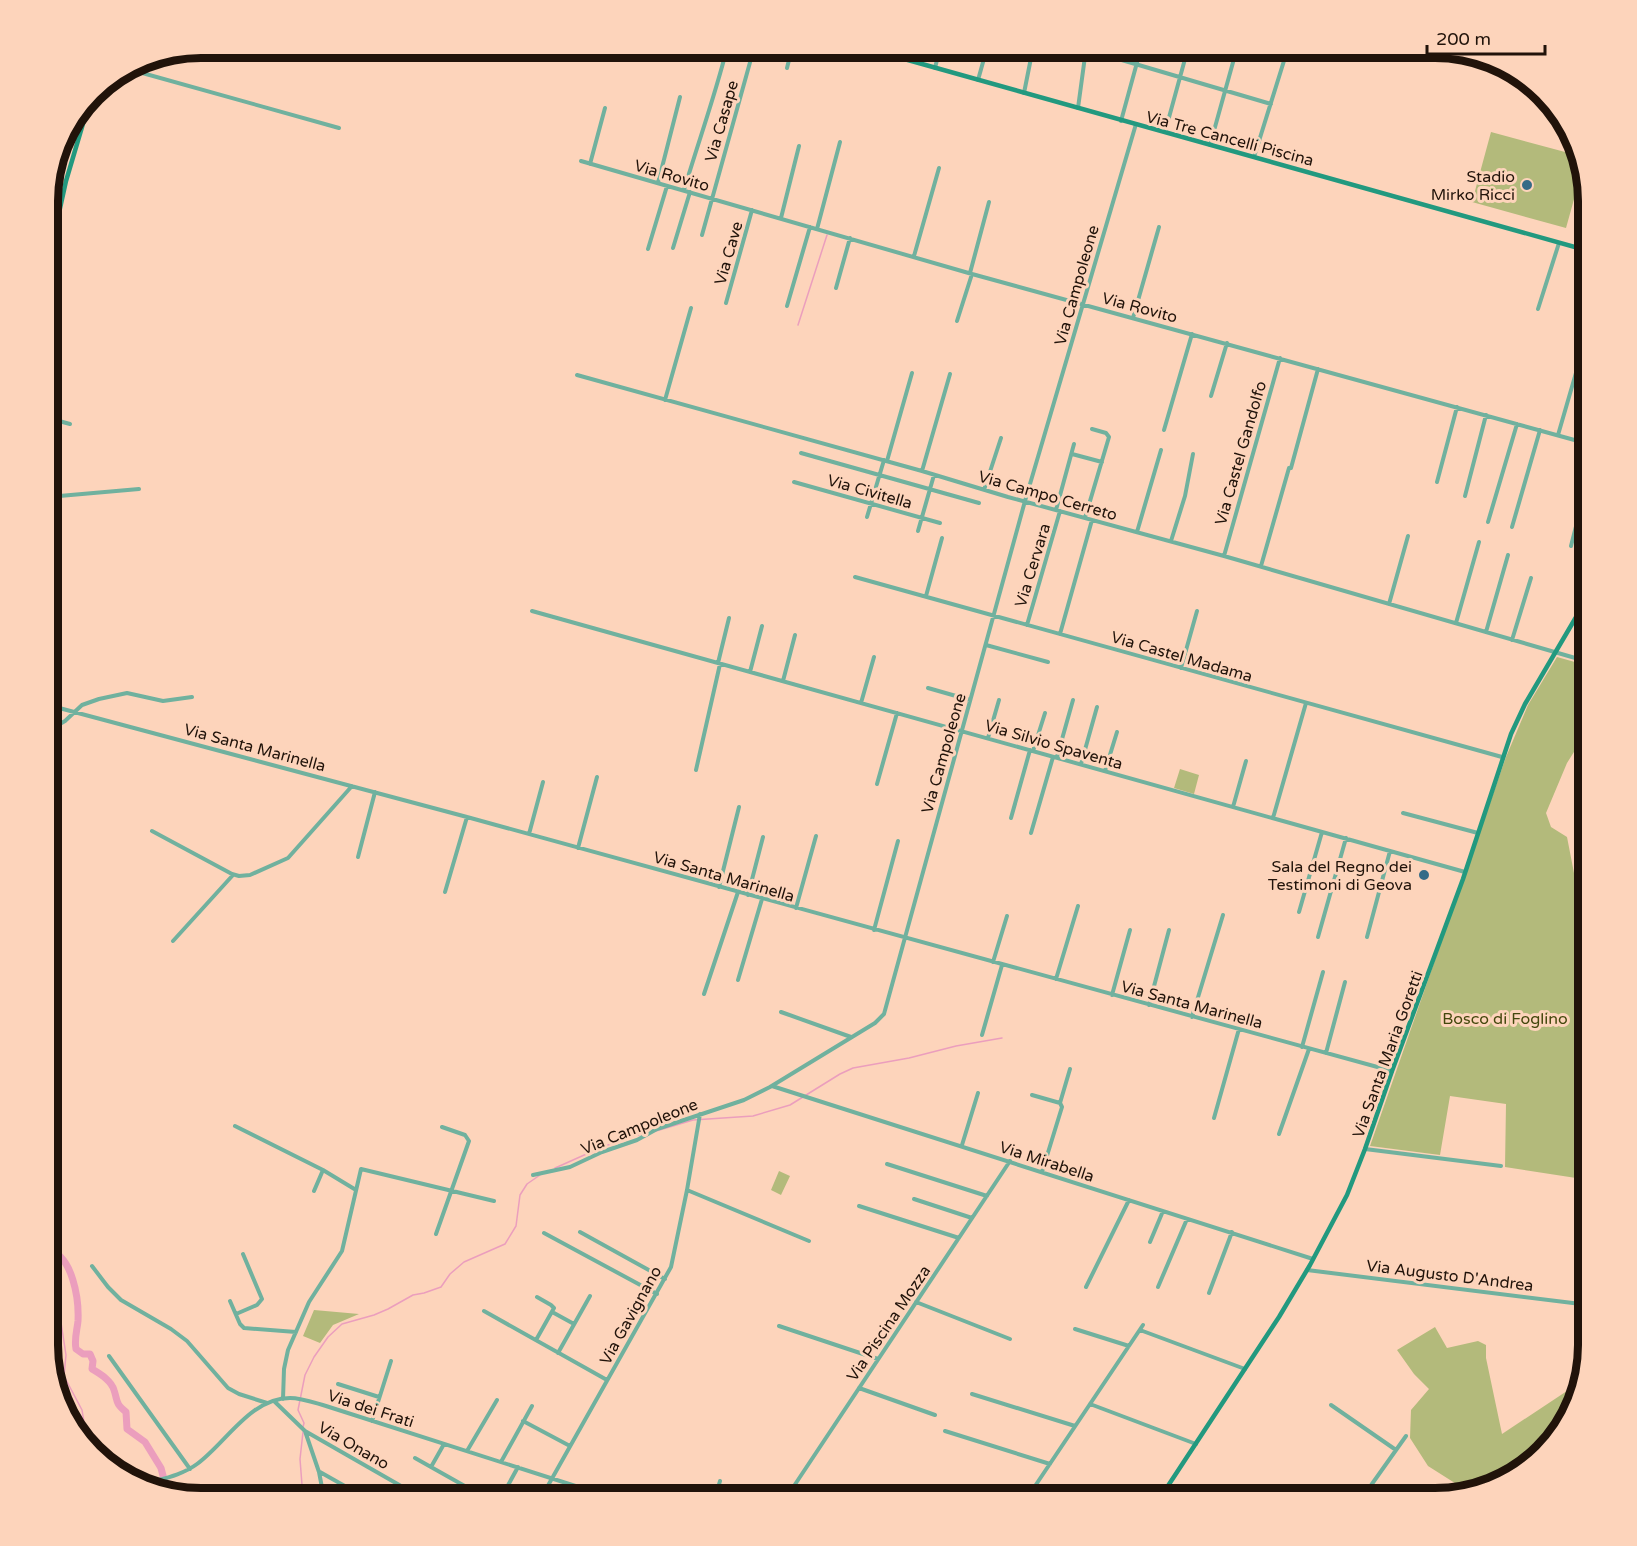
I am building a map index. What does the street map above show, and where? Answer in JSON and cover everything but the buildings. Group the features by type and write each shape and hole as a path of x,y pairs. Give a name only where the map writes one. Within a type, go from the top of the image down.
{"main road":[{"name":"Via Tre Cancelli Piscina","path":"901,58 1578,248"},
{"path":"59,213 84,120"},
{"name":"Via Santa Maria Goretti","path":"1167,1488 1307,1270 1347,1195 1465,872 1502,757 1522,708 1578,614"}],"street":[{"path":"934,68 937,58"},
{"path":"978,80 984,58"},
{"path":"1024,93 1031,58"},
{"path":"1078,108 1083,58"},
{"path":"1115,58 1271,104"},
{"path":"1121,121 1139,58"},
{"path":"1165,132 1185,58"},
{"path":"1210,145 1234,58"},
{"path":"1254,157 1285,59 1282,58"},
{"path":"684,190 703,124 714,99 724,59"},
{"name":"Via Casape","path":"702,235 751,59"},
{"path":"787,68 789,59"},
{"path":"140,72 339,128"},
{"path":"658,183 680,98"},
{"path":"590,164 604,108"},
{"name":"Via Campoleone","path":"533,1175 572,1166 653,1131 732,1105 772,1086 876,1022 884,1014 1025,501 1136,124"},
{"path":"817,229 840,142"},
{"path":"781,218 799,146"},
{"name":"Via Rovito","path":"581,161 971,273 1578,441"},
{"path":"914,256 939,168"},
{"path":"648,249 667,186"},
{"path":"673,248 690,192"},
{"path":"957,321 989,202"},
{"name":"Via Cave","path":"726,303 752,210"},
{"path":"787,306 810,226"},
{"path":"1132,318 1159,227"},
{"path":"836,288 850,238"},
{"path":"1538,309 1559,243"},
{"path":"665,399 691,308"},
{"path":"1164,430 1192,334"},
{"path":"1211,396 1227,343"},
{"name":"Via Castel Gandolfo","path":"1224,555 1280,358"},
{"path":"1558,435 1578,366"},
{"path":"1262,566 1318,369"},
{"path":"867,517 912,373"},
{"path":"922,471 950,374"},
{"name":"Via Campo Cerreto","path":"577,375 1058,511 1224,555 1578,659"},
{"path":"1437,482 1457,407"},
{"path":"1465,496 1486,415"},
{"path":"59,421 70,424"},
{"path":"1488,522 1517,424"},
{"path":"1085,518 1109,437 1106,433 1092,429"},
{"path":"1512,527 1540,430"},
{"path":"984,490 1000,438"},
{"name":"Via Cervara","path":"1027,625 1074,444"},
{"path":"1137,532 1161,450"},
{"path":"801,453 978,503"},
{"path":"1072,454 1102,462"},
{"path":"1171,541 1185,494 1193,454"},
{"path":"918,531 934,475"},
{"name":"Via Civitella","path":"794,482 940,523"},
{"path":"59,496 139,489"},
{"path":"1571,546 1578,519"},
{"path":"1060,634 1092,520"},
{"path":"1389,604 1408,536"},
{"path":"926,596 942,538"},
{"path":"1456,623 1479,542"},
{"path":"1486,632 1508,555"},
{"name":"Via Castel Madama","path":"855,577 1502,757"},
{"path":"1512,640 1531,578"},
{"name":"Via Silvio Spaventa","path":"532,611 1465,872"},
{"path":"1181,668 1197,611"},
{"path":"696,770 729,618"},
{"path":"750,672 762,626"},
{"path":"783,681 795,635"},
{"path":"986,645 1048,662"},
{"path":"861,703 874,657"},
{"path":"928,688 970,700"},
{"path":"59,725 90,701 125,693 162,701 192,697"},
{"path":"988,738 999,700"},
{"path":"1032,833 1073,700"},
{"path":"1273,818 1306,703"},
{"path":"1081,764 1097,707"},
{"name":"Via Santa Marinella","path":"59,708 467,817 1392,1071"},
{"path":"877,784 897,712"},
{"path":"1011,818 1045,713"},
{"path":"1105,771 1117,732"},
{"path":"1233,807 1246,761"},
{"path":"578,848 597,777"},
{"path":"529,834 543,782"},
{"path":"152,831 233,875 248,876 288,858 352,786"},
{"path":"358,857 375,792"},
{"path":"718,887 739,807"},
{"path":"1403,813 1478,833"},
{"path":"445,892 467,817"},
{"path":"1299,912 1322,832"},
{"path":"796,908 816,836"},
{"path":"748,895 763,837"},
{"path":"1318,937 1346,838"},
{"path":"874,930 898,841"},
{"path":"1366,937 1390,851"},
{"path":"173,941 233,875"},
{"path":"704,994 738,892"},
{"path":"738,980 762,899"},
{"path":"1056,979 1078,906"},
{"path":"1192,1017 1223,915"},
{"path":"993,962 1007,916"},
{"path":"1112,994 1130,930"},
{"path":"1149,1005 1169,930"},
{"path":"982,1035 1002,964"},
{"path":"1302,1047 1323,972"},
{"path":"1326,1053 1345,982"},
{"path":"782,1012 851,1037"},
{"path":"1214,1118 1239,1029"},
{"path":"1279,1134 1309,1049"},
{"path":"1042,1172 1062,1107 1060,1103 1070,1069"},
{"name":"Via Mirabella","path":"772,1086 1313,1259"},
{"path":"962,1145 978,1093"},
{"path":"1032,1095 1060,1103"},
{"name":"Via Gavignano","path":"546,1488 657,1294 674,1258 700,1114"},
{"path":"236,1126 323,1170 356,1190"},
{"path":"436,1233 469,1140 466,1136 442,1127"},
{"path":"1365,1149 1501,1166"},
{"name":"Via Piscina Mozza","path":"793,1488 1010,1161"},
{"path":"887,1164 987,1196"},
{"path":"283,1399 284,1364 310,1299 340,1254 361,1169 494,1201"},
{"path":"314,1191 323,1170"},
{"path":"687,1190 809,1241"},
{"path":"914,1199 972,1218"},
{"path":"1086,1287 1129,1200"},
{"path":"859,1206 959,1238"},
{"path":"1150,1242 1163,1211"},
{"path":"1158,1287 1187,1218"},
{"path":"1209,1293 1232,1232"},
{"path":"543,1233 657,1294"},
{"path":"580,1233 665,1279"},
{"path":"236,1314 257,1305 262,1299 243,1254"},
{"path":"92,1266 121,1300 171,1329 188,1342 228,1388 268,1404"},
{"name":"Via Augusto D'Andrea","path":"1307,1270 1578,1304"},
{"path":"558,1353 590,1296"},
{"path":"536,1340 554,1308 537,1297"},
{"path":"230,1301 241,1325 247,1329 296,1332"},
{"path":"916,1302 1010,1339"},
{"path":"484,1311 607,1380"},
{"path":"554,1313 574,1324"},
{"path":"1034,1488 1143,1325"},
{"path":"779,1326 878,1359"},
{"path":"1075,1329 1129,1346"},
{"path":"1140,1330 1245,1369"},
{"path":"109,1356 190,1469"},
{"path":"372,1421 391,1361"},
{"path":"339,1384 379,1397"},
{"path":"859,1388 935,1415"},
{"path":"972,1394 1075,1426"},
{"name":"Via dei Frati","path":"156,1480 190,1469 248,1417 268,1404 283,1399 298,1398 582,1488"},
{"path":"467,1451 497,1400"},
{"path":"274,1401 305,1431 322,1488"},
{"path":"1090,1404 1197,1444"},
{"path":"1331,1405 1396,1450"},
{"path":"501,1462 532,1406"},
{"path":"523,1421 570,1446"},
{"name":"Via Onano","path":"305,1431 404,1488"},
{"path":"945,1431 1050,1464"},
{"path":"1369,1488 1406,1436"},
{"path":"431,1467 444,1444"},
{"path":"415,1458 468,1488"},
{"path":"506,1488 518,1467"},
{"path":"319,1472 348,1488"},
{"path":"718,1488 720,1481"}],"green space":[{"name":"Stadio Mirko Ricci","path":"1491,132 1570,153 1577,187 1566,228 1472,202"},
{"name":"Bosco di Foglino","path":"1557,657 1578,663 1578,746 1567,763 1546,813 1551,827 1567,837 1578,894 1578,1178 1505,1167 1506,1104 1450,1096 1440,1155 1370,1146 1506,757 1528,705"},
{"path":"1180,769 1199,775 1194,794 1174,788"},
{"path":"779,1171 790,1176 781,1195 771,1190"},
{"path":"314,1310 359,1314 333,1325 320,1343 303,1336"},
{"path":"1435,1327 1447,1348 1478,1341 1486,1345 1486,1358 1502,1434 1572,1388 1564,1408 1537,1446 1523,1458 1490,1477 1459,1485 1428,1466 1410,1438 1411,1410 1429,1389 1414,1374 1397,1350"}],"waterway":[{"path":"798,325 827,235"},
{"path":"656,1131 693,1120 753,1116 790,1105 853,1068 1002,1038"},
{"path":"555,1168 611,1144 646,1133"},
{"path":"303,1427 304,1423 298,1410 305,1375 328,1337 342,1324 374,1315 413,1295 441,1287 450,1274 464,1262 505,1244 516,1226 520,1195 527,1184 540,1175"},
{"path":"59,1256 69,1269 76,1291 78,1312 76,1349 83,1354 90,1354 93,1361 92,1369 113,1386 118,1404 126,1412 127,1429 145,1442 161,1468 165,1483"},
{"path":"59,1312 66,1355 64,1376 82,1410 83,1424"},
{"path":"302,1488 300,1459 303,1432"}],"place":[{"name":"Stadio Mirko Ricci","path":"1527,185"},
{"name":"Sala del Regno dei Testimoni di Geova","path":"1424,875"}]}
